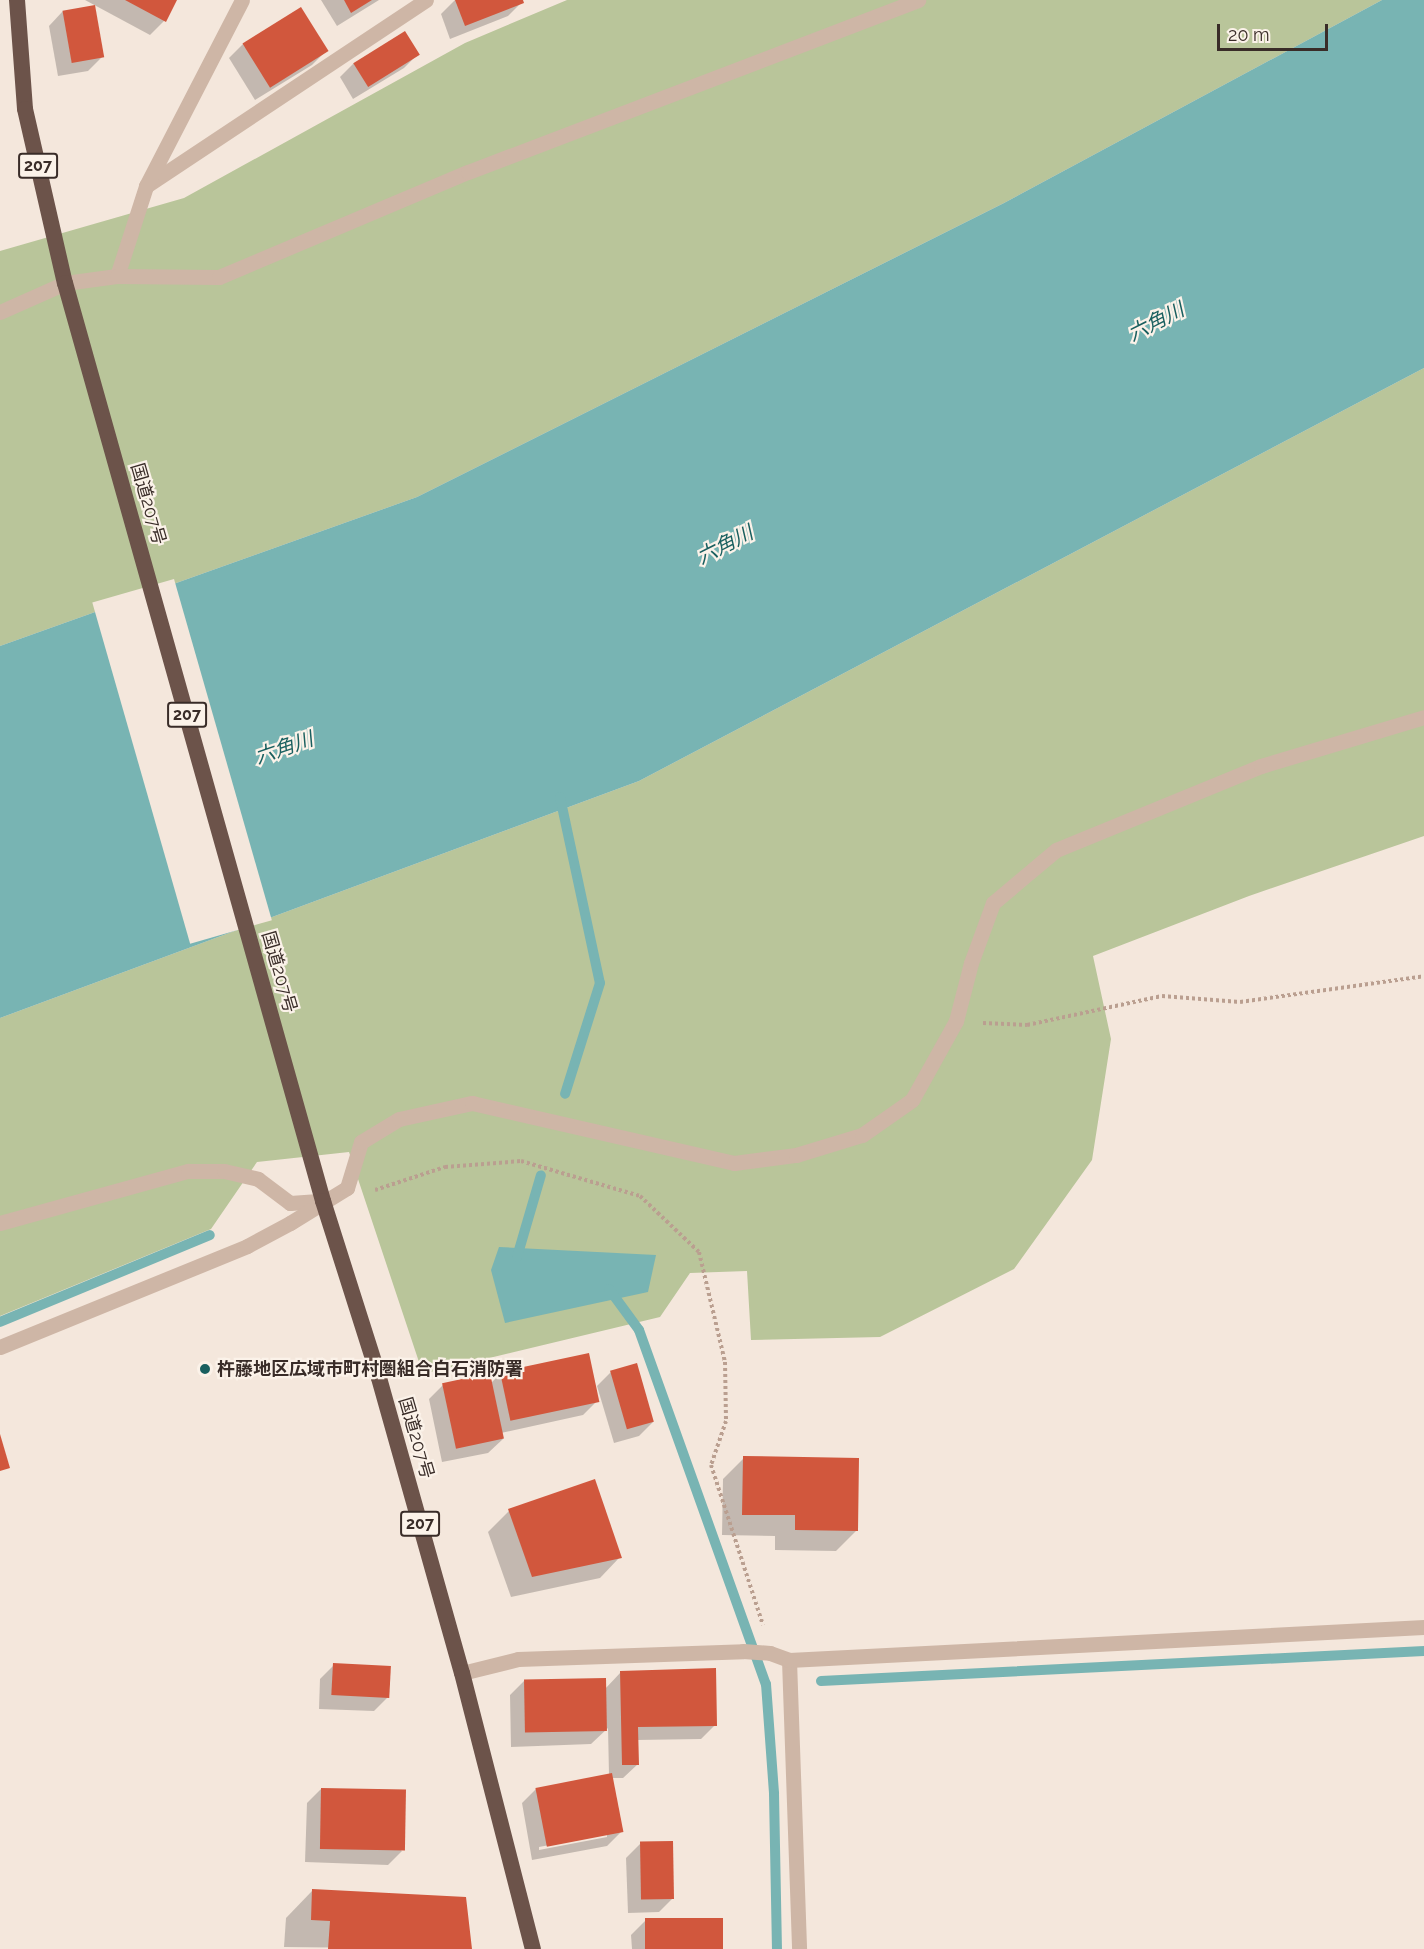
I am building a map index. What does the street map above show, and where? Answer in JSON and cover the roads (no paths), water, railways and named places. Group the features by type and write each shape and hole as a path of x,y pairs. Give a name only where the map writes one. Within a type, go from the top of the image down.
{"highway":[{"name":"国道207号","path":"17,0 25,109 65,283 323,1201 379,1378 462,1673 533,1949"}],"street":[{"path":"117,276 146,186 242,0"},
{"path":"146,186 426,0"},
{"path":"0,312 65,283 117,276 219,277 468,172 918,0"},
{"path":"0,1347 247,1246 347,1188 361,1142 399,1119 472,1103 734,1163 796,1155 862,1135 912,1101 956,1021 970,963 993,903 1056,850 1261,766 1424,717"},
{"path":"0,1223 188,1171 224,1171 258,1179 290,1203 323,1201"},
{"path":"462,1673 518,1659 743,1651 770,1653 789,1660 1424,1627"},
{"path":"789,1660 799,1949"}],"water":[{"name":"六角川","path":"1382,0 1424,0 1424,368 639,781 0,1018 0,646 417,497 1004,203"},
{"path":"499,1247 656,1255 648,1292 505,1323 491,1270"}],"waterway":[{"path":"560,797 600,983 565,1094"},
{"path":"517,1257 541,1175"},
{"path":"0,1322 210,1235"},
{"path":"609,1289 639,1330 766,1684 774,1794 777,1949"},
{"path":"821,1681 1424,1651"}],"place":[{"name":"杵藤地区広域市町村圏組合白石消防署","path":"205,1369"}]}
